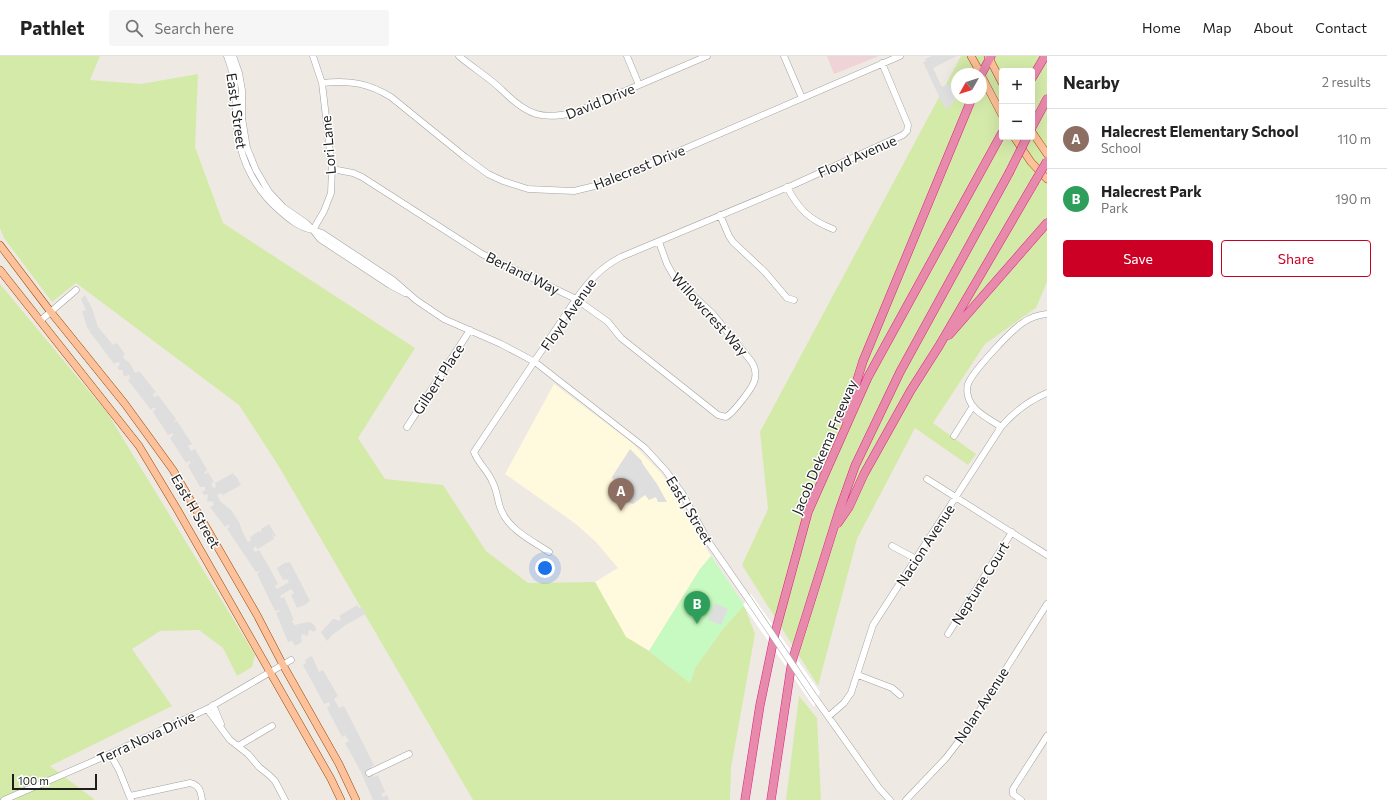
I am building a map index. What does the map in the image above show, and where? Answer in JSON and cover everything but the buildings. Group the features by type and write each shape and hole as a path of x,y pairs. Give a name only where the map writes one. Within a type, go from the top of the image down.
{"highway":[{"path":"984,68 989,56"},
{"path":"1035,73 1045,56"},
{"path":"1035,121 1045,102"},
{"path":"831,460 863,361 970,104"},
{"name":"Jacob Dekema Freeway","path":"745,800 760,705 775,633 808,512 868,377 999,138"},
{"path":"771,800 792,661 833,530 855,466 900,372 1026,140"},
{"path":"833,530 849,507 868,468 911,390 939,346 1047,160"},
{"path":"939,346 1047,223"}],"main road":[{"path":"971,56 977,68"},
{"path":"989,56 999,77"},
{"path":"987,86 999,109"},
{"path":"1035,136 1047,154"},
{"path":"1016,140 1031,162 1047,179"},
{"name":"East H Street","path":"0,245 50,311 125,404 173,470 257,615 283,665 339,764 356,800"},
{"name":"East H Street","path":"0,270 139,446 177,509 331,779 341,800"}],"street":[{"name":"East J Street","path":"227,56 235,87 238,134 243,158 248,170 260,189 274,206 305,229 313,230"},
{"name":"East J Street","path":"233,56 239,73 242,90 242,118 247,148 256,170 278,202 293,215 306,223 320,239 390,285 450,322 501,344 535,362 629,434 652,454 682,493 708,541 813,695 870,776 890,800"},
{"name":"Lori Lane","path":"313,56 322,83 332,169 331,193 324,212 313,230"},
{"name":"David Drive","path":"459,56 517,104 530,112 545,117 562,116 576,112 705,56"},
{"path":"627,56 639,85"},
{"path":"784,56 802,98"},
{"name":"Halecrest Drive","path":"322,83 353,82 373,87 391,97 488,174 503,181 528,189 574,191 603,184 900,56"},
{"name":"Floyd Avenue","path":"549,552 516,529 507,520 500,507 492,479 474,452 576,299 593,276 607,265 622,257 897,140 903,136 907,131 908,125 882,63"},
{"name":"Berland Way","path":"332,169 353,173 362,177 482,254 576,299 608,322 622,338 718,415"},
{"path":"787,187 795,203 802,210 820,224 833,229"},
{"path":"720,216 728,236 733,242 765,272 787,298 794,300"},
{"name":"Willowcrest Way","path":"659,242 667,264 676,280 712,313 755,368 754,382 732,413 726,417 718,415"},
{"path":"40,321 76,290"},
{"path":"1001,427 973,406 967,395 967,385 983,362 1022,323 1036,316 1047,314"},
{"name":"Gilbert Place","path":"407,428 470,330"},
{"name":"Nacion Avenue","path":"829,716 839,708 851,693 873,625 1001,427 1020,408 1047,393"},
{"path":"954,436 973,406"},
{"path":"927,479 1047,555"},
{"name":"Neptune Court","path":"948,634 1012,532"},
{"path":"892,546 916,559"},
{"name":"Nolan Avenue","path":"906,800 946,758 966,732 1047,604"},
{"name":"Terra Nova Drive","path":"4,800 110,754 207,709 291,660"},
{"path":"858,675 892,688 900,695"},
{"path":"214,705 224,733"},
{"path":"207,709 224,733 248,754 259,767 269,774 275,781 285,800"},
{"path":"238,746 272,726"},
{"path":"1020,799 1013,794 1013,789 1047,736"},
{"path":"110,754 130,798 190,783 198,788 201,793 202,800"},
{"path":"369,773 409,754"}],"shaded area":[{"path":"827,56 879,56 834,74"},
{"path":"932,56 957,56 933,68 942,87 951,83 951,104 953,104 945,109 923,62 926,61 925,59"},
{"path":"85,295 92,308 98,327 113,345 117,343 125,354 123,358 130,363 135,373 139,371 156,392 153,396 155,397 158,395 176,419 173,422 177,421 192,444 188,446 191,451 195,449 207,470 204,473 206,474 208,472 214,482 211,484 212,486 214,488 216,487 215,483 233,473 236,476 241,485 223,495 220,493 217,495 221,502 231,510 239,522 248,542 251,541 250,537 259,531 262,531 261,529 269,524 276,536 275,537 272,534 274,539 258,549 255,546 253,549 255,552 259,550 268,565 278,584 275,586 277,589 289,582 287,579 283,580 277,568 286,562 290,562 310,601 307,604 297,608 291,595 294,593 291,589 280,596 281,598 284,597 294,620 291,621 295,625 307,622 312,623 316,628 314,632 309,630 308,635 306,636 304,634 301,636 302,642 295,646 292,641 288,642 276,613 280,611 275,611 257,574 260,571 256,572 227,529 230,526 228,525 225,527 210,507 214,505 213,502 208,502 207,494 204,495 202,492 205,490 205,487 200,487 188,466 191,462 189,461 186,463 170,438 173,433 168,435 153,412 156,408 151,410 128,380 130,378 129,375 125,377 123,370 119,370 117,367 120,363 117,362 114,364 89,331 92,329 88,330 82,311 86,310 81,299"},
{"path":"554,384 631,442 662,474 711,556 700,569 649,651 626,637 595,582 618,568 596,542 576,524 505,474"},
{"path":"630,449 642,461 667,502 658,502 656,497 649,500 645,495 633,504 623,501 612,477"},
{"path":"715,603 728,609 721,625 708,620"},
{"path":"357,605 359,608 362,607 366,614 347,624 332,635 327,641 321,632 333,619 339,621 341,619 339,616"},
{"path":"311,656 319,672 323,670 338,696 334,699 339,708 344,706 374,765 370,768 374,777 378,775 385,792 381,794 383,797 387,795 389,800 373,800 361,772 345,743 349,741 345,735 342,737 327,708 330,705 329,702 324,704 303,665 306,663 305,660"}],"green space":[{"path":"0,56 100,56 90,80 141,84 198,74 195,147 223,223 415,348 358,438 385,479 443,485 486,551 528,583 595,582 626,637 649,651 690,683 695,668 723,629 744,605 755,634 731,768 730,800 473,800 278,465 239,405 76,283 52,302 4,238 0,228"},
{"path":"961,56 1047,56 1047,282 1036,308 985,344 933,423 976,454 968,465 915,428 857,539 818,686 742,565 768,509 760,432 951,75 951,104 987,104 987,68 955,68"},
{"path":"0,284 108,414 255,655 252,667 237,676 223,648 199,630 160,631 132,649 172,706 50,766 94,799 93,800 0,800"},
{"path":"711,556 744,605 723,629 695,668 690,683 649,651 700,569"},
{"path":"799,696 817,718 821,800 786,800"}],"pier":[{"path":"751,594 820,692 814,707 743,605"}],"place":[{"name":"Halecrest Elementary School","path":"621,511"},
{"name":"Halecrest Park","path":"697,624"}]}
